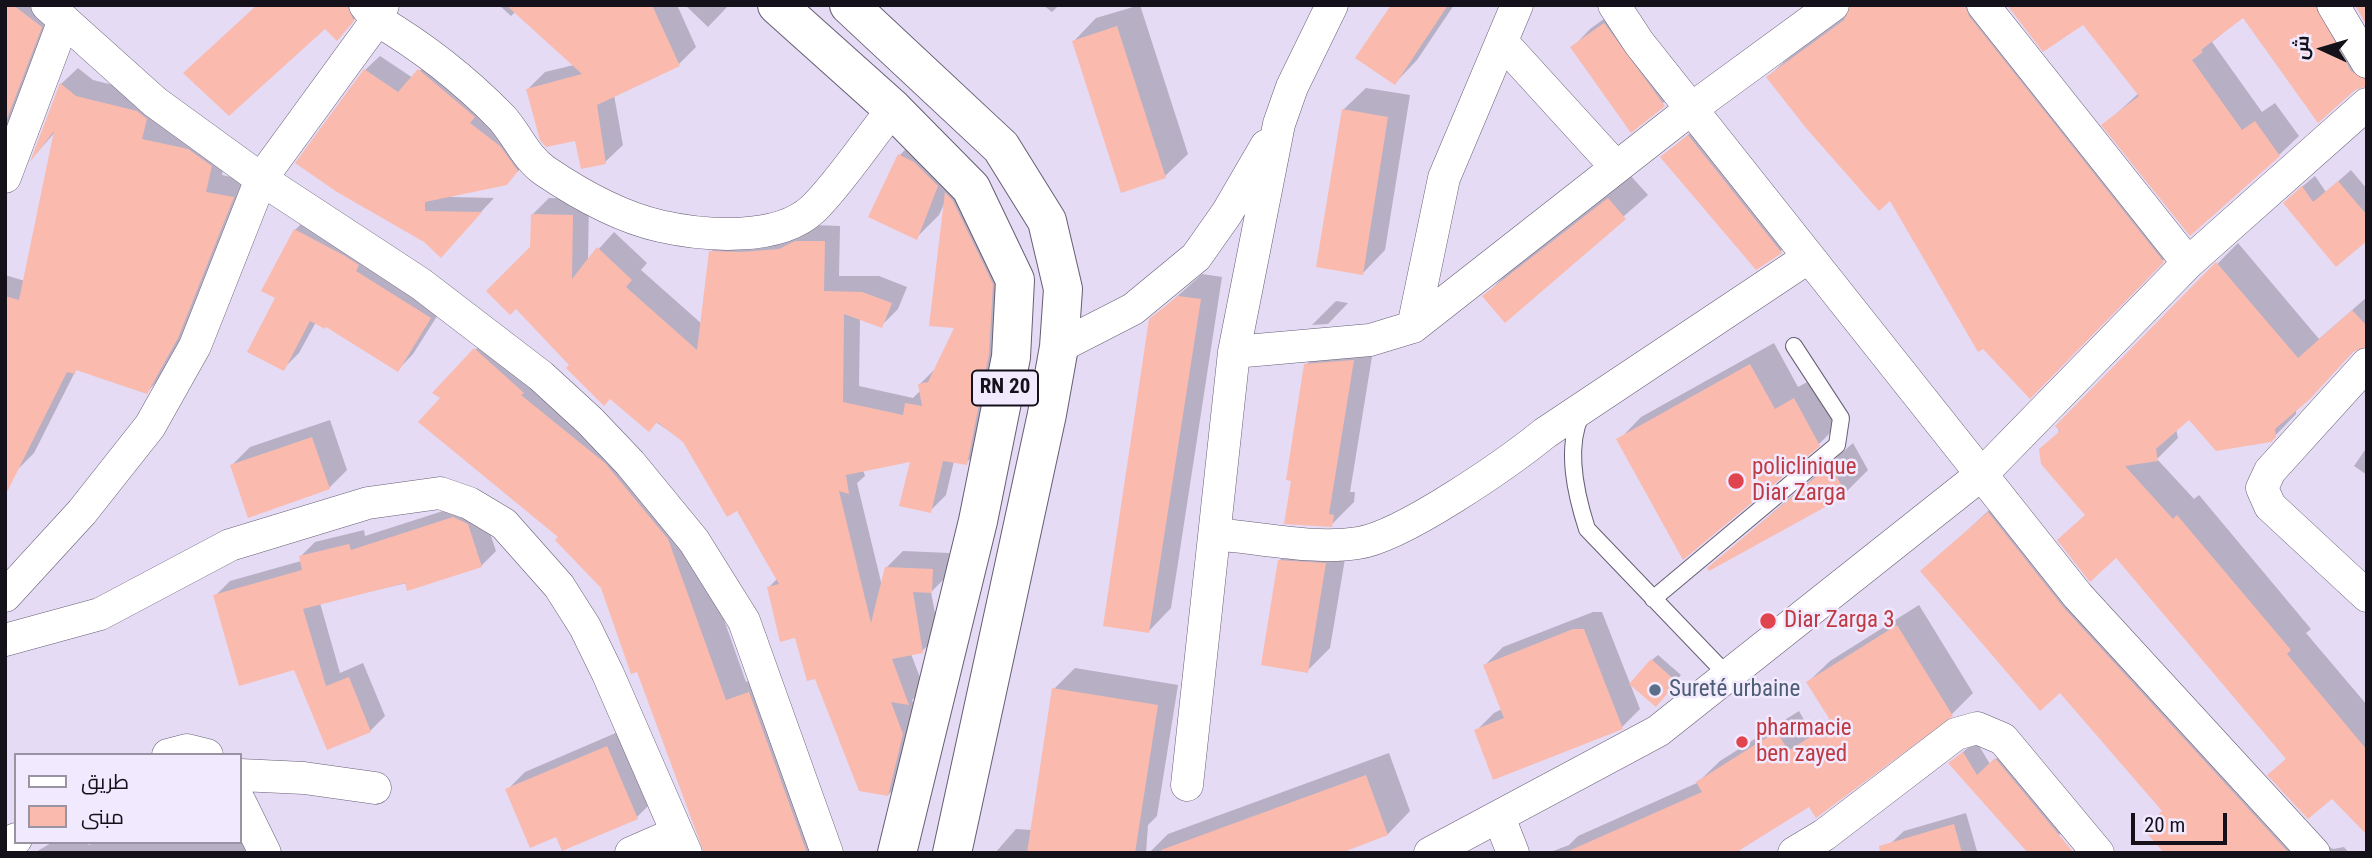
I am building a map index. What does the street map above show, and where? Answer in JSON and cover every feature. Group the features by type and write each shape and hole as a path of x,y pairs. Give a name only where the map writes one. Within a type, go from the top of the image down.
{"main road":[{"name":"RN 20","path":"777,5 893,109 971,188 1015,280 1011,357 978,521 897,853"},
{"name":"RN 20","path":"849,5 1001,147 1025,181 1047,220 1063,289 1059,346 952,853"}],"street":[{"path":"1188,785 1234,352 1279,124 1292,87 1332,5"},
{"path":"1413,327 1444,178 1517,5"},
{"path":"1614,5 1691,109 2078,596 2314,853"},
{"path":"1234,352 1370,341 1413,327 1691,109 1833,5"},
{"path":"1983,5 2188,263"},
{"path":"2333,5 2367,62"},
{"path":"5,596 82,512 150,426 195,346 261,180 375,10 477,92 508,125 525,153 545,170 605,206 659,226 732,234 777,229 812,210 893,109"},
{"path":"5,177 56,13 155,102 261,180 421,284 541,376 630,463 694,541 744,621 827,853"},
{"path":"1503,43 1616,167"},
{"path":"1430,853 1658,731 1982,474 2188,263 2367,104"},
{"path":"1059,346 1133,309 1196,257 1227,213 1279,124"},
{"path":"1215,534 1341,545 1386,536 1518,455 1809,257"},
{"path":"2367,364 2270,471 2262,488 2270,506 2367,596"},
{"path":"5,639 100,614 230,545 368,503 440,493 469,503 504,524 559,586 585,627 681,843 631,853"},
{"path":"1794,853 1828,844 1956,734 1977,728 2003,739 2098,853"},
{"path":"176,753 187,750 199,753"},
{"path":"242,775 304,778 375,788"},
{"path":"242,806 265,853"},
{"path":"1499,817 1513,853"}],"lane":[{"path":"1653,599 1837,445 1841,418 1794,346"},
{"path":"1584,409 1572,444 1580,506 1587,529 1727,675"}],"building":[{"path":"5,5 13,5 42,27 5,124"},
{"path":"257,5 347,5 354,21 337,41 325,29 229,116 183,73"},
{"path":"506,5 652,5 680,66 597,105 606,164 581,169 575,141 546,147 540,140 526,89 582,74"},
{"path":"1391,5 1448,5 1395,85 1355,58"},
{"path":"1851,5 1965,5 1969,16 2164,262 2030,399 1983,349 1978,352 1890,201 1879,211 1806,128 1766,77 1844,20"},
{"path":"2007,5 2315,5 2351,71 2367,80 2367,86 2355,90 2318,123 2243,18 2201,50 2203,52 2192,60 2242,130 2255,121 2280,156 2190,236 2101,125 2139,96 2083,25 2043,52"},
{"path":"2355,5 2367,5 2367,26"},
{"path":"1604,23 1665,106 1631,133 1570,47"},
{"path":"1117,26 1166,178 1121,193 1072,41"},
{"path":"364,69 398,92 418,69 475,117 470,123 500,146 518,171 507,185 425,202 425,211 482,212 441,258 424,242 337,192 295,163"},
{"path":"60,83 76,96 137,111 147,119 142,139 188,149 212,166 206,192 234,197 178,338 147,394 76,370 75,374 67,372 5,496 5,296 19,300 54,131 30,162"},
{"path":"1342,109 1388,117 1363,275 1316,267"},
{"path":"1688,135 1782,253 1756,270 1660,157"},
{"path":"898,154 914,162 938,186 917,240 868,217"},
{"path":"2338,181 2367,215 2367,241 2336,267 2283,203 2302,186 2313,202"},
{"path":"945,192 953,201 993,284 989,354 967,465 943,461 931,513 899,506 910,462 846,475 849,494 839,491 871,623 885,567 933,569 932,593 913,592 923,653 892,659 909,705 891,702 903,734 888,796 859,791 815,679 807,681 795,638 780,642 767,587 779,584 737,511 727,517 683,442 657,422 649,432 610,399 604,406 566,368 569,365 516,309 510,315 486,291 530,247 531,214 573,215 572,279 597,247 632,280 626,287 697,350 709,251 779,249 795,241 825,241 824,291 862,292 892,303 882,328 844,314 843,402 903,415 905,403 922,406 918,384 928,382 954,328 929,326"},
{"path":"1608,198 1626,219 1505,323 1482,296"},
{"path":"294,229 359,265 356,271 431,318 398,372 326,327 325,329 310,321 284,371 247,352 275,298 261,291"},
{"path":"2216,262 2298,358 2352,310 2367,326 2367,346 2353,352 2310,399 2275,429 2276,437 2271,442 2216,451 2189,420 2156,449 2158,461 2125,466 2173,519 2177,515 2291,650 2287,654 2367,750 2367,835 2332,799 2308,819 2267,775 2286,759 2116,558 2090,582 2057,540 2085,515 2041,464 2039,449 2060,431 2055,426"},
{"path":"1178,296 1201,299 1149,633 1103,626 1149,319"},
{"path":"474,348 524,393 521,395 605,463 668,539 726,700 749,692 807,853 704,853 637,672 631,674 601,588 555,540 558,537 418,422 440,398 432,393"},
{"path":"1354,360 1329,514 1334,515 1332,527 1284,524 1291,481 1286,480 1304,364"},
{"path":"1750,364 1775,409 1794,398 1820,446 1683,560 1616,439"},
{"path":"312,437 330,489 248,518 230,465"},
{"path":"1830,465 1847,495 1709,571 1707,568"},
{"path":"1988,512 2064,608 2289,853 2164,853 2143,829 2162,811 2060,693 2040,711 1920,571"},
{"path":"453,517 468,524 482,567 407,591 405,583 303,609 326,686 349,677 371,732 327,750 294,670 239,686 213,595 302,570 299,556 349,544 351,550"},
{"path":"1278,560 1326,563 1308,673 1261,665"},
{"path":"1897,625 1953,716 1816,818 1809,807 1735,853 1564,853 1702,792 1696,782 1777,731 1788,751 1832,723 1806,682"},
{"path":"1573,629 1584,629 1623,729 1493,780 1474,730 1504,718 1483,665"},
{"path":"1651,659 1677,682 1656,707 1629,684"},
{"path":"1052,688 1158,705 1135,853 1027,853"},
{"path":"607,746 638,819 562,851 556,837 530,848 505,789"},
{"path":"1963,752 1977,775 1995,758 2074,853 2028,853 1948,763"},
{"path":"1366,775 1388,835 1341,853 1162,853 1161,850"},
{"path":"1954,824 1962,853 1880,853 1879,846"}],"place":[{"name":"policlinique Diar Zarga","path":"1736,481"},
{"name":"Diar Zarga 3","path":"1768,621"},
{"name":"Sureté urbaine","path":"1655,690"},
{"name":"pharmacie ben zayed","path":"1742,742"}]}
